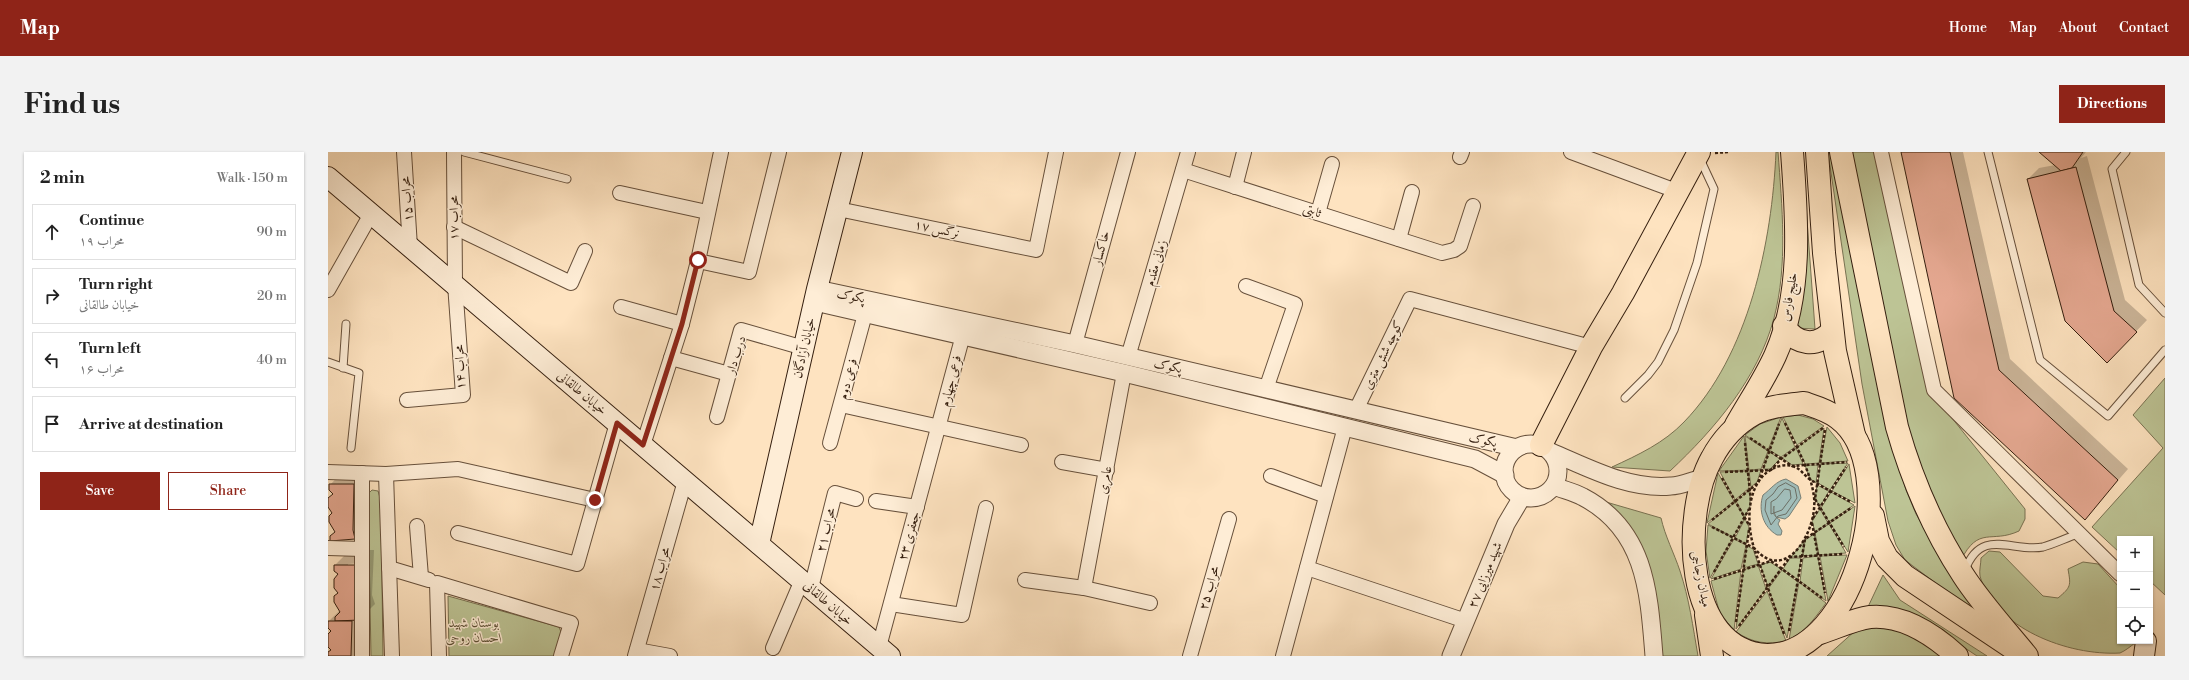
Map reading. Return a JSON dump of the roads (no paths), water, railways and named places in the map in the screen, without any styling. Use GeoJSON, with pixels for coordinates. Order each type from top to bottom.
{"type":"FeatureCollection","features":[{"type":"Feature","properties":{"kind":"highway","name":"خلیج فارس"},"geometry":{"type":"LineString","coordinates":[[1741,435],[1775,355],[1789,311],[1796,258],[1795,188],[1792,152]]}},
{"type":"Feature","properties":{"kind":"highway"},"geometry":{"type":"LineString","coordinates":[[1817,152],[1832,331],[1854,436]]}},
{"type":"Feature","properties":{"kind":"highway"},"geometry":{"type":"LineString","coordinates":[[1841,152],[1897,427],[1909,470],[1933,522],[1963,575],[2026,656]]}},
{"type":"Feature","properties":{"kind":"highway"},"geometry":{"type":"LineString","coordinates":[[1546,449],[1591,347],[1679,192],[1699,153]]}},
{"type":"Feature","properties":{"kind":"highway"},"geometry":{"type":"LineString","coordinates":[[1784,326],[1793,337],[1807,343],[1821,340],[1832,331]]}},
{"type":"Feature","properties":{"kind":"highway","name":"میدان زجاجی"},"geometry":{"type":"LineString","coordinates":[[1804,403],[1822,408],[1839,418],[1854,436],[1862,457],[1869,499],[1866,536],[1858,568],[1838,610],[1812,643],[1789,652],[1769,656],[1734,645],[1719,632],[1704,606],[1693,550],[1694,524],[1703,478],[1711,459],[1722,441],[1741,435],[1754,414],[1774,407],[1804,403]]}},
{"type":"Feature","properties":{"kind":"highway"},"geometry":{"type":"LineString","coordinates":[[1869,499],[1878,540],[1887,558],[1904,576],[2026,656]]}},
{"type":"Feature","properties":{"kind":"highway"},"geometry":{"type":"LineString","coordinates":[[1704,606],[1712,656]]}},
{"type":"Feature","properties":{"kind":"highway"},"geometry":{"type":"LineString","coordinates":[[1812,643],[1870,617],[1893,618],[1914,626],[1931,635],[1957,656]]}},
{"type":"Feature","properties":{"kind":"main road","name":"خیابان آزادگان"},"geometry":{"type":"LineString","coordinates":[[759,544],[816,295],[852,152]]}},
{"type":"Feature","properties":{"kind":"main road","name":"خیابان طالقانی"},"geometry":{"type":"LineString","coordinates":[[328,177],[884,651]]}},
{"type":"Feature","properties":{"kind":"main road"},"geometry":{"type":"LineString","coordinates":[[2144,656],[2146,644]]}},
{"type":"Feature","properties":{"kind":"street","name":"محراب ۱۵"},"geometry":{"type":"LineString","coordinates":[[404,152],[410,247]]}},
{"type":"Feature","properties":{"kind":"street","name":"محراب ۱۷"},"geometry":{"type":"LineString","coordinates":[[454,152],[454,284]]}},
{"type":"Feature","properties":{"kind":"street"},"geometry":{"type":"LineString","coordinates":[[643,445],[682,324],[698,260],[721,152]]}},
{"type":"Feature","properties":{"kind":"street"},"geometry":{"type":"LineString","coordinates":[[698,260],[749,272],[779,152]]}},
{"type":"Feature","properties":{"kind":"street","name":"نرگس ۱۷"},"geometry":{"type":"LineString","coordinates":[[838,209],[1036,250],[1056,152]]}},
{"type":"Feature","properties":{"kind":"street","name":"خاکسار"},"geometry":{"type":"LineString","coordinates":[[1075,344],[1128,152]]}},
{"type":"Feature","properties":{"kind":"street","name":"زمانی مقدم"},"geometry":{"type":"LineString","coordinates":[[1126,365],[1188,152]]}},
{"type":"Feature","properties":{"kind":"street"},"geometry":{"type":"LineString","coordinates":[[1235,187],[1244,152]]}},
{"type":"Feature","properties":{"kind":"street"},"geometry":{"type":"LineString","coordinates":[[1571,152],[1679,192]]}},
{"type":"Feature","properties":{"kind":"street"},"geometry":{"type":"LineString","coordinates":[[1881,152],[1934,390],[2118,572]]}},
{"type":"Feature","properties":{"kind":"street"},"geometry":{"type":"LineString","coordinates":[[1318,213],[1332,164]]}},
{"type":"Feature","properties":{"kind":"street","name":"ثابتی"},"geometry":{"type":"LineString","coordinates":[[1183,170],[1442,252],[1454,250],[1460,246],[1473,206]]}},
{"type":"Feature","properties":{"kind":"street"},"geometry":{"type":"LineString","coordinates":[[620,192],[708,212]]}},
{"type":"Feature","properties":{"kind":"street"},"geometry":{"type":"LineString","coordinates":[[1398,239],[1412,192]]}},
{"type":"Feature","properties":{"kind":"street"},"geometry":{"type":"LineString","coordinates":[[328,290],[371,214]]}},
{"type":"Feature","properties":{"kind":"street"},"geometry":{"type":"LineString","coordinates":[[454,227],[572,283],[586,251]]}},
{"type":"Feature","properties":{"kind":"street","name":"محراب ۱۴"},"geometry":{"type":"LineString","coordinates":[[406,400],[463,395],[454,284]]}},
{"type":"Feature","properties":{"kind":"street"},"geometry":{"type":"LineString","coordinates":[[1246,286],[1295,304],[1266,389]]}},
{"type":"Feature","properties":{"kind":"street","name":"پکوک"},"geometry":{"type":"LineString","coordinates":[[816,295],[1075,344],[1177,386],[1475,459],[1505,475]]}},
{"type":"Feature","properties":{"kind":"street","name":"پکوک"},"geometry":{"type":"LineString","coordinates":[[816,295],[865,314],[963,336],[1126,365],[1180,369],[1517,448]]}},
{"type":"Feature","properties":{"kind":"street","name":"کوچه شش متری"},"geometry":{"type":"LineString","coordinates":[[1356,410],[1410,299],[1591,347]]}},
{"type":"Feature","properties":{"kind":"street"},"geometry":{"type":"LineString","coordinates":[[621,307],[682,324]]}},
{"type":"Feature","properties":{"kind":"street","name":"فرعی دوم"},"geometry":{"type":"LineString","coordinates":[[830,443],[865,314]]}},
{"type":"Feature","properties":{"kind":"street","name":"درب دار"},"geometry":{"type":"LineString","coordinates":[[717,416],[741,330],[804,348]]}},
{"type":"Feature","properties":{"kind":"street","name":"فرعی چهارم"},"geometry":{"type":"LineString","coordinates":[[940,426],[963,336]]}},
{"type":"Feature","properties":{"kind":"street"},"geometry":{"type":"LineString","coordinates":[[670,358],[729,374]]}},
{"type":"Feature","properties":{"kind":"street","name":"عامری"},"geometry":{"type":"LineString","coordinates":[[1084,588],[1126,365]]}},
{"type":"Feature","properties":{"kind":"street"},"geometry":{"type":"LineString","coordinates":[[1177,386],[1180,369]]}},
{"type":"Feature","properties":{"kind":"street"},"geometry":{"type":"LineString","coordinates":[[841,405],[1021,445]]}},
{"type":"Feature","properties":{"kind":"street"},"geometry":{"type":"LineString","coordinates":[[458,533],[577,564],[617,423]]}},
{"type":"Feature","properties":{"kind":"street","name":"جعفری ۲۳"},"geometry":{"type":"LineString","coordinates":[[884,651],[891,604],[940,426]]}},
{"type":"Feature","properties":{"kind":"street"},"geometry":{"type":"LineString","coordinates":[[1283,656],[1345,427]]}},
{"type":"Feature","properties":{"kind":"street"},"geometry":{"type":"LineString","coordinates":[[1546,449],[1557,462],[1558,474],[1554,486],[1546,494],[1534,498],[1522,497],[1512,490],[1506,480],[1504,468],[1509,456],[1517,448],[1529,444],[1546,449],[1607,476],[1636,485],[1671,486],[1703,478]]}},
{"type":"Feature","properties":{"kind":"street"},"geometry":{"type":"LineString","coordinates":[[1062,462],[1107,470]]}},
{"type":"Feature","properties":{"kind":"street"},"geometry":{"type":"LineString","coordinates":[[328,472],[386,474],[458,469],[595,500]]}},
{"type":"Feature","properties":{"kind":"street"},"geometry":{"type":"LineString","coordinates":[[362,473],[362,656]]}},
{"type":"Feature","properties":{"kind":"street"},"geometry":{"type":"LineString","coordinates":[[386,474],[392,656]]}},
{"type":"Feature","properties":{"kind":"street"},"geometry":{"type":"LineString","coordinates":[[1270,476],[1326,496]]}},
{"type":"Feature","properties":{"kind":"street","name":"محراب ۱۸"},"geometry":{"type":"LineString","coordinates":[[636,653],[685,481]]}},
{"type":"Feature","properties":{"kind":"street"},"geometry":{"type":"LineString","coordinates":[[1554,486],[1583,497],[1611,518],[1626,536],[1642,565],[1650,599],[1654,656]]}},
{"type":"Feature","properties":{"kind":"street","name":"محراب ۲۱"},"geometry":{"type":"LineString","coordinates":[[807,584],[835,493],[856,499]]}},
{"type":"Feature","properties":{"kind":"street","name":"شهید میرزایی ۲۷"},"geometry":{"type":"LineString","coordinates":[[1451,656],[1506,524],[1522,497]]}},
{"type":"Feature","properties":{"kind":"street"},"geometry":{"type":"LineString","coordinates":[[876,501],[918,507]]}},
{"type":"Feature","properties":{"kind":"street"},"geometry":{"type":"LineString","coordinates":[[891,604],[962,615],[986,508]]}},
{"type":"Feature","properties":{"kind":"street","name":"محراب ۲۵"},"geometry":{"type":"LineString","coordinates":[[1190,656],[1228,520]]}},
{"type":"Feature","properties":{"kind":"street"},"geometry":{"type":"LineString","coordinates":[[417,526],[421,577]]}},
{"type":"Feature","properties":{"kind":"street"},"geometry":{"type":"LineString","coordinates":[[328,548],[362,549]]}},
{"type":"Feature","properties":{"kind":"street"},"geometry":{"type":"LineString","coordinates":[[389,568],[571,623],[561,656]]}},
{"type":"Feature","properties":{"kind":"street"},"geometry":{"type":"LineString","coordinates":[[1307,568],[1466,621]]}},
{"type":"Feature","properties":{"kind":"street"},"geometry":{"type":"LineString","coordinates":[[1025,580],[1084,588],[1150,603]]}},
{"type":"Feature","properties":{"kind":"street"},"geometry":{"type":"LineString","coordinates":[[437,583],[440,656]]}},
{"type":"Feature","properties":{"kind":"street"},"geometry":{"type":"LineString","coordinates":[[773,648],[807,584]]}},
{"type":"Feature","properties":{"kind":"street"},"geometry":{"type":"LineString","coordinates":[[636,653],[670,656]]}},
{"type":"Feature","properties":{"kind":"lane"},"geometry":{"type":"LineString","coordinates":[[464,152],[567,179]]}},
{"type":"Feature","properties":{"kind":"lane"},"geometry":{"type":"LineString","coordinates":[[1988,152],[2040,360],[2108,416],[2165,350]]}},
{"type":"Feature","properties":{"kind":"lane"},"geometry":{"type":"LineString","coordinates":[[2126,152],[2112,169],[2139,285],[2165,313]]}},
{"type":"Feature","properties":{"kind":"lane"},"geometry":{"type":"LineString","coordinates":[[1625,398],[1648,376],[1658,362],[1674,330],[1697,263],[1714,189],[1699,153]]}},
{"type":"Feature","properties":{"kind":"lane"},"geometry":{"type":"LineString","coordinates":[[343,368],[346,324]]}},
{"type":"Feature","properties":{"kind":"lane"},"geometry":{"type":"LineString","coordinates":[[328,362],[359,373],[351,448]]}},
{"type":"Feature","properties":{"kind":"lane"},"geometry":{"type":"LineString","coordinates":[[1963,575],[1970,558],[1980,549],[1990,545],[2002,543],[2042,547],[2078,534]]}},
{"type":"Feature","properties":{"kind":"water"},"geometry":{"type":"Polygon","coordinates":[[[1786,479],[1798,486],[1801,498],[1789,516],[1785,519],[1776,517],[1780,520],[1778,524],[1782,531],[1781,535],[1777,535],[1772,532],[1765,523],[1761,506],[1763,495],[1776,483],[1786,479]]]}},
{"type":"Feature","properties":{"kind":"park label","name":"بوستان شهید احسان روحی"},"geometry":{"type":"Point","coordinates":[474,630]}}]}
